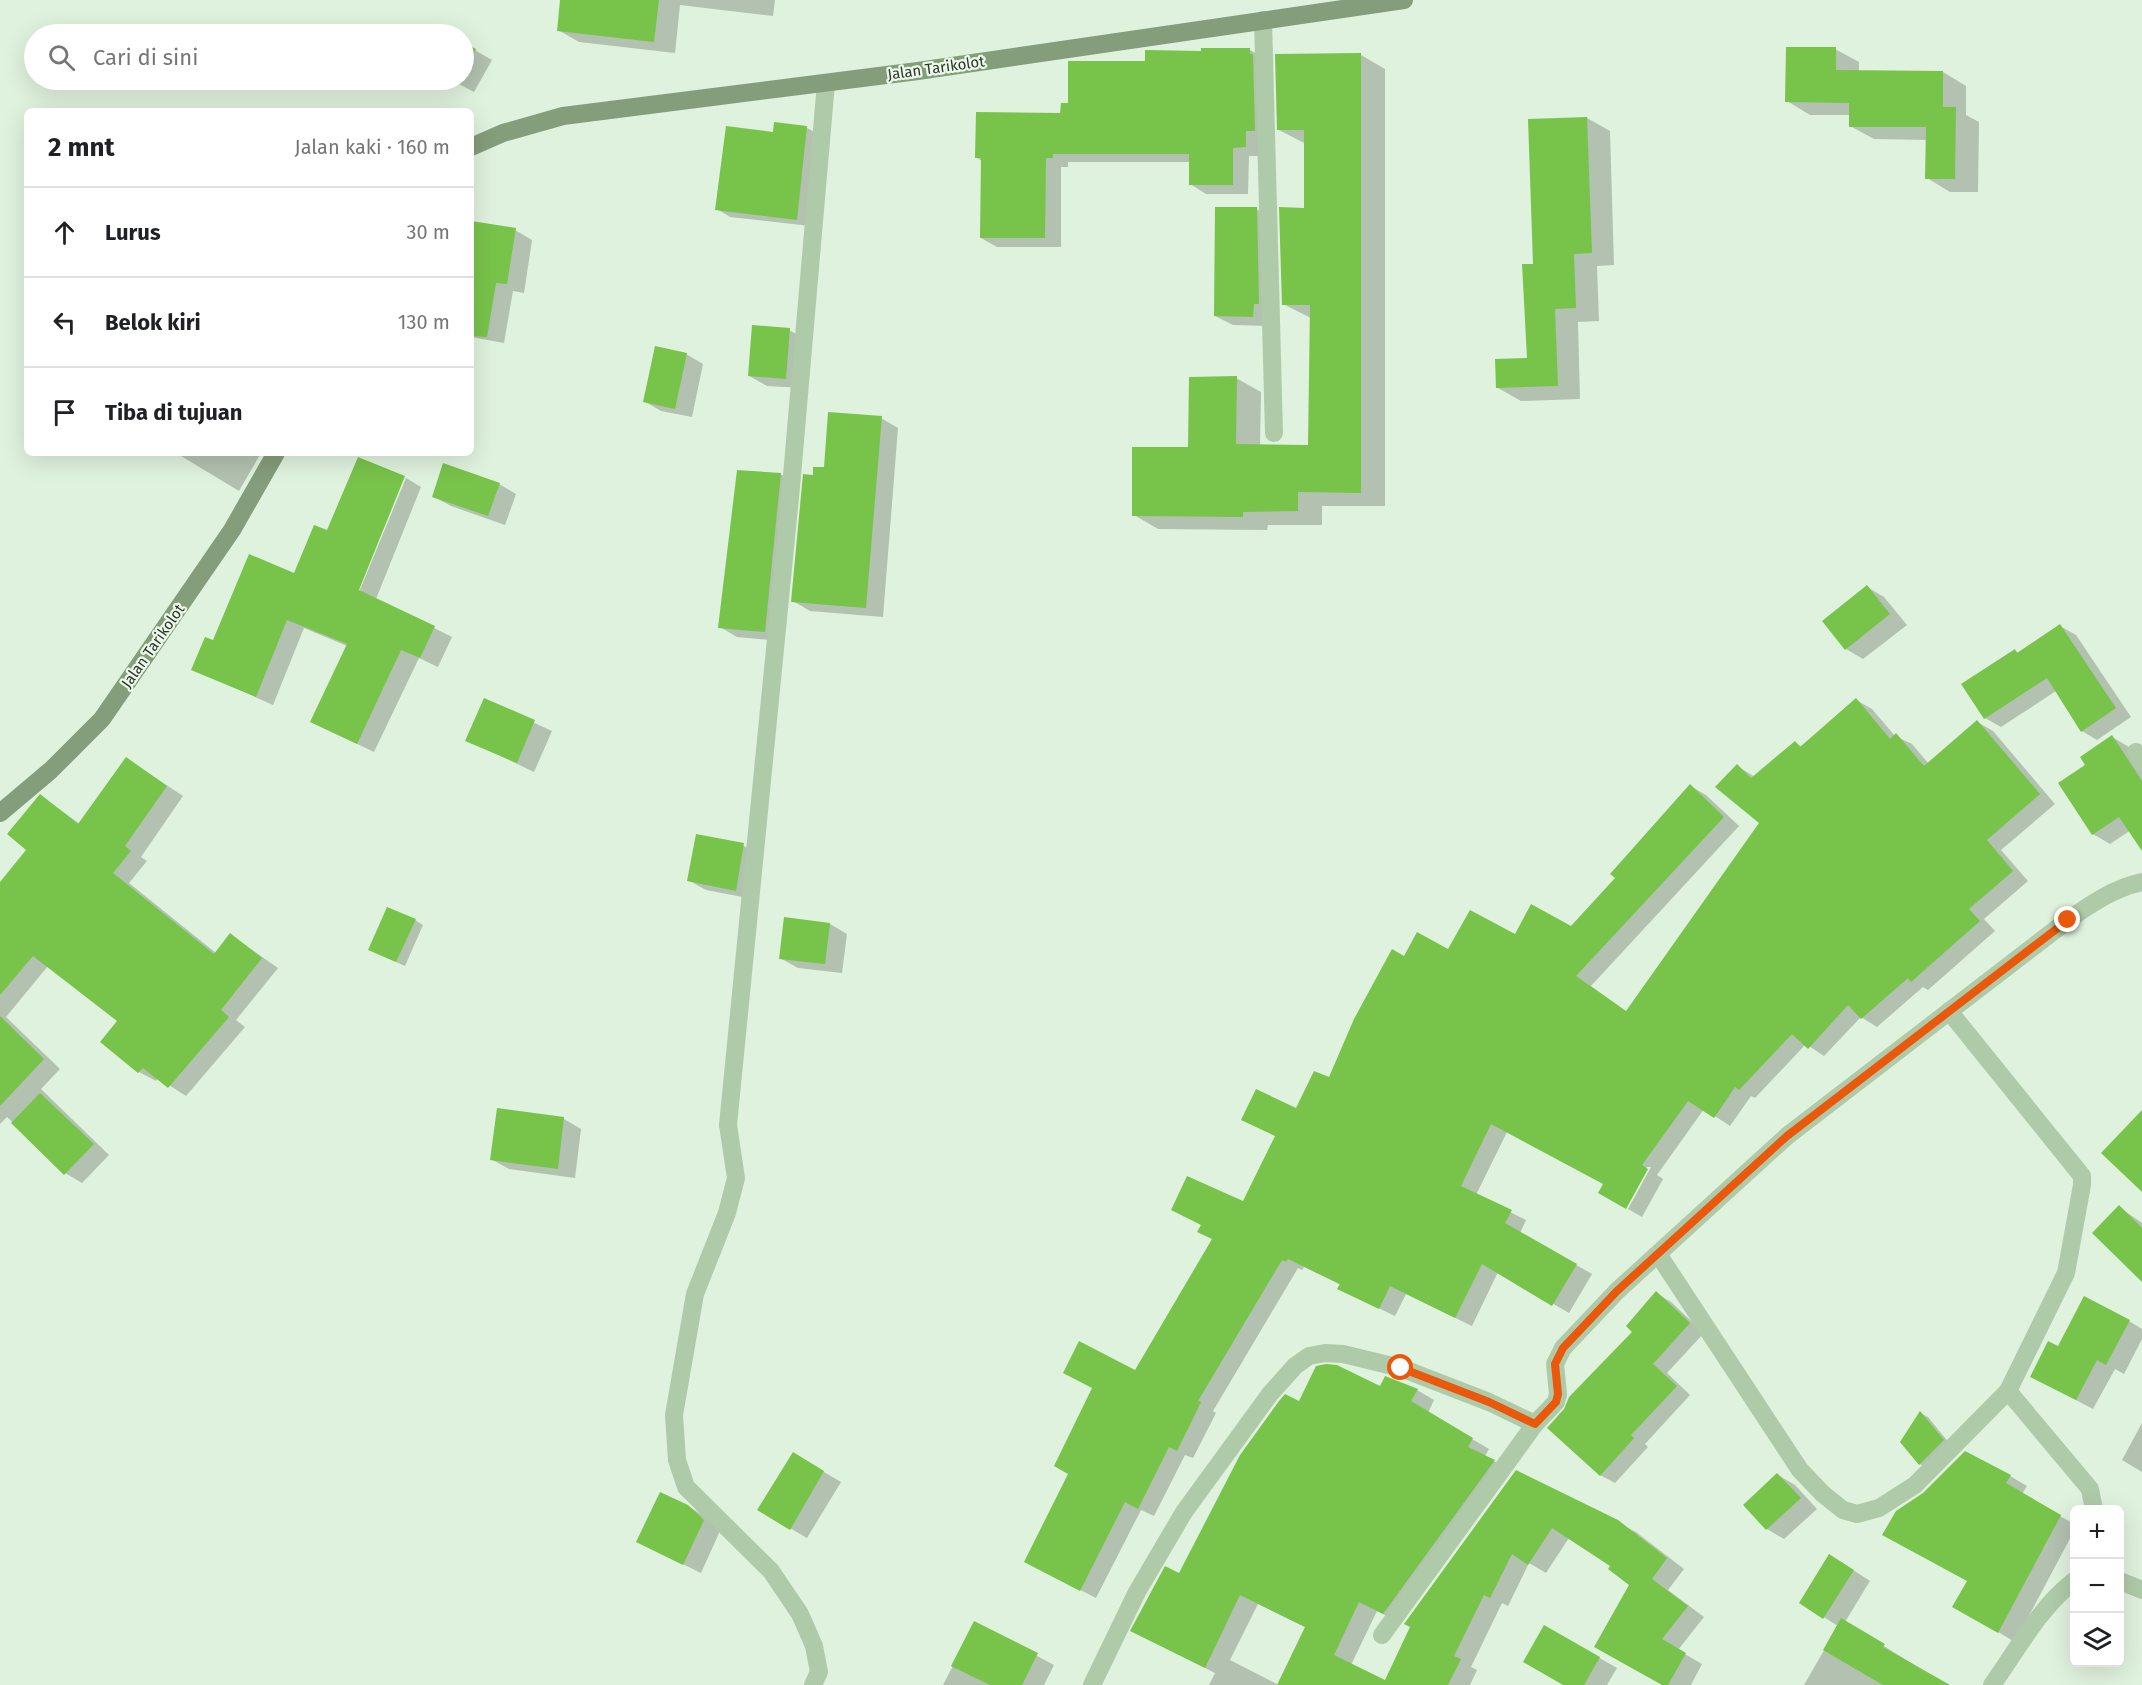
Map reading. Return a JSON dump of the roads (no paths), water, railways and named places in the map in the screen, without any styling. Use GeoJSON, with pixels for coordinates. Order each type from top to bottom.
{"type":"FeatureCollection","features":[{"type":"Feature","properties":{"kind":"street","name":"Jalan Tarikolot"},"geometry":{"type":"LineString","coordinates":[[474,146],[503,133],[563,116],[826,83],[1404,0]]}},
{"type":"Feature","properties":{"kind":"street"},"geometry":{"type":"LineString","coordinates":[[1263,20],[1274,433]]}},
{"type":"Feature","properties":{"kind":"street"},"geometry":{"type":"LineString","coordinates":[[813,1685],[819,1672],[814,1646],[800,1614],[771,1571],[686,1487],[677,1460],[674,1415],[695,1294],[727,1213],[736,1178],[728,1125],[791,487],[826,83]]}},
{"type":"Feature","properties":{"kind":"street","name":"Jalan Tarikolot"},"geometry":{"type":"LineString","coordinates":[[0,813],[51,770],[102,719],[232,530],[274,456]]}},
{"type":"Feature","properties":{"kind":"street"},"geometry":{"type":"LineString","coordinates":[[1382,1635],[1535,1424],[1556,1402],[1558,1394],[1555,1364],[1563,1348],[1617,1291],[1708,1205],[1787,1136],[2068,920],[2099,899],[2128,885],[2142,882]]}},
{"type":"Feature","properties":{"kind":"street"},"geometry":{"type":"LineString","coordinates":[[1658,1254],[1800,1470],[1822,1494],[1843,1510],[1857,1514],[1879,1508],[1915,1485],[2008,1390],[2066,1273],[2082,1176],[1949,1011]]}},
{"type":"Feature","properties":{"kind":"street"},"geometry":{"type":"LineString","coordinates":[[1092,1685],[1160,1549],[1184,1512],[1270,1394],[1295,1366],[1309,1356],[1325,1353],[1343,1354],[1401,1368],[1489,1402],[1535,1424]]}},
{"type":"Feature","properties":{"kind":"street"},"geometry":{"type":"LineString","coordinates":[[2008,1390],[2090,1489],[2093,1505]]}},
{"type":"Feature","properties":{"kind":"street"},"geometry":{"type":"LineString","coordinates":[[2124,1583],[2142,1590]]}},
{"type":"Feature","properties":{"kind":"street"},"geometry":{"type":"LineString","coordinates":[[1992,1685],[2037,1620],[2070,1585]]}}]}
